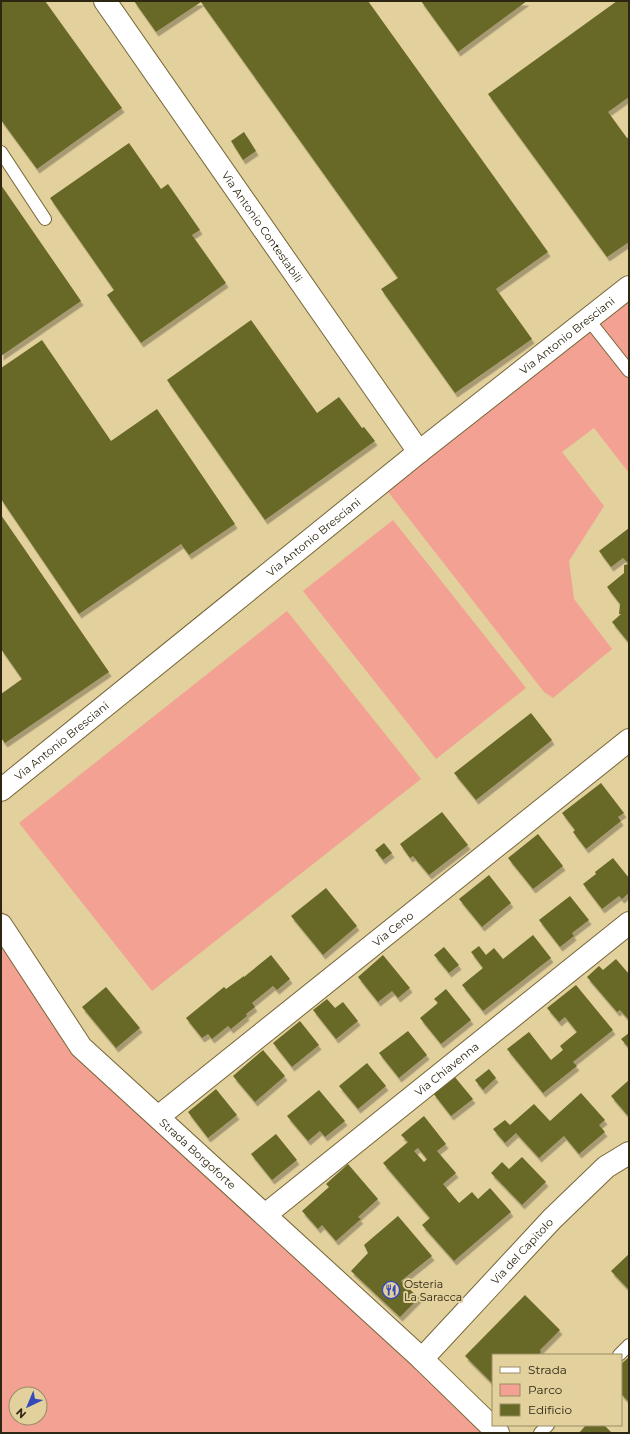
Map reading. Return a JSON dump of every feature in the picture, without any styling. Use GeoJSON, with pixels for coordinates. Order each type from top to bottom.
{"type":"FeatureCollection","features":[{"type":"Feature","properties":{"kind":"street","name":"Via Antonio Contestabili"},"geometry":{"type":"LineString","coordinates":[[105,1],[419,452]]}},
{"type":"Feature","properties":{"kind":"street","name":"Via Antonio Bresciani"},"geometry":{"type":"LineString","coordinates":[[1,790],[419,452],[629,287]]}},
{"type":"Feature","properties":{"kind":"street","name":"Via Ceno"},"geometry":{"type":"LineString","coordinates":[[158,1117],[629,740]]}},
{"type":"Feature","properties":{"kind":"street","name":"Via Chiavenna"},"geometry":{"type":"LineString","coordinates":[[265,1215],[629,923]]}},
{"type":"Feature","properties":{"kind":"street","name":"Strada Borgoforte"},"geometry":{"type":"LineString","coordinates":[[1,925],[81,1046],[422,1359],[498,1433]]}},
{"type":"Feature","properties":{"kind":"street","name":"Via del Capitolo"},"geometry":{"type":"LineString","coordinates":[[422,1359],[552,1218],[606,1167],[629,1153]]}},
{"type":"Feature","properties":{"kind":"lane"},"geometry":{"type":"LineString","coordinates":[[1,152],[46,219]]}},
{"type":"Feature","properties":{"kind":"lane"},"geometry":{"type":"LineString","coordinates":[[588,319],[629,371]]}},
{"type":"Feature","properties":{"kind":"lane"},"geometry":{"type":"LineString","coordinates":[[620,1354],[629,1345]]}},
{"type":"Feature","properties":{"kind":"green space"},"geometry":{"type":"Polygon","coordinates":[[[629,290],[629,473],[594,428],[562,452],[604,506],[569,561],[574,599],[612,649],[553,698],[544,692],[382,484],[629,290]]]}},
{"type":"Feature","properties":{"kind":"green space"},"geometry":{"type":"Polygon","coordinates":[[[393,520],[526,688],[436,759],[303,591],[393,520]]]}},
{"type":"Feature","properties":{"kind":"green space"},"geometry":{"type":"Polygon","coordinates":[[[287,611],[421,779],[152,991],[19,823],[287,611]]]}},
{"type":"Feature","properties":{"kind":"green space"},"geometry":{"type":"Polygon","coordinates":[[[1,909],[82,1048],[494,1433],[1,1433],[1,909]]]}},
{"type":"Feature","properties":{"kind":"building"},"geometry":{"type":"Polygon","coordinates":[[[1,1],[45,1],[122,108],[37,169],[1,120],[1,1]]]}},
{"type":"Feature","properties":{"kind":"building"},"geometry":{"type":"Polygon","coordinates":[[[134,1],[368,1],[548,252],[496,289],[532,339],[455,393],[381,289],[398,278],[201,2],[156,32],[134,1]]]}},
{"type":"Feature","properties":{"kind":"building"},"geometry":{"type":"Polygon","coordinates":[[[421,1],[527,1],[458,52],[421,1]]]}},
{"type":"Feature","properties":{"kind":"building"},"geometry":{"type":"Polygon","coordinates":[[[617,1],[629,1],[629,97],[608,112],[627,138],[629,137],[629,242],[607,257],[488,94],[617,1]]]}},
{"type":"Feature","properties":{"kind":"building"},"geometry":{"type":"Polygon","coordinates":[[[244,132],[256,151],[243,160],[231,141],[244,132]]]}},
{"type":"Feature","properties":{"kind":"building"},"geometry":{"type":"Polygon","coordinates":[[[129,143],[161,189],[168,184],[200,230],[192,235],[226,283],[141,343],[107,295],[114,290],[50,198],[129,143]]]}},
{"type":"Feature","properties":{"kind":"building"},"geometry":{"type":"Polygon","coordinates":[[[1,185],[81,301],[1,356],[1,185]]]}},
{"type":"Feature","properties":{"kind":"building"},"geometry":{"type":"Polygon","coordinates":[[[251,320],[317,413],[339,397],[362,428],[364,427],[375,441],[265,520],[167,380],[251,320]]]}},
{"type":"Feature","properties":{"kind":"building"},"geometry":{"type":"Polygon","coordinates":[[[42,340],[111,441],[157,409],[235,524],[189,555],[181,544],[79,614],[1,499],[1,368],[42,340]]]}},
{"type":"Feature","properties":{"kind":"building"},"geometry":{"type":"Polygon","coordinates":[[[1,515],[109,672],[5,743],[1,738],[1,694],[22,679],[1,649],[1,515]]]}},
{"type":"Feature","properties":{"kind":"building"},"geometry":{"type":"Polygon","coordinates":[[[629,528],[629,564],[623,558],[611,567],[599,551],[629,528]]]}},
{"type":"Feature","properties":{"kind":"building"},"geometry":{"type":"Polygon","coordinates":[[[629,564],[629,643],[612,622],[621,614],[619,614],[620,604],[607,587],[624,573],[624,565],[629,564]]]}},
{"type":"Feature","properties":{"kind":"building"},"geometry":{"type":"Polygon","coordinates":[[[531,713],[552,740],[476,800],[454,773],[531,713]]]}},
{"type":"Feature","properties":{"kind":"building"},"geometry":{"type":"Polygon","coordinates":[[[601,783],[624,813],[618,817],[621,821],[586,849],[573,832],[575,830],[562,813],[601,783]]]}},
{"type":"Feature","properties":{"kind":"building"},"geometry":{"type":"Polygon","coordinates":[[[442,812],[468,845],[429,875],[413,856],[410,858],[400,844],[442,812]]]}},
{"type":"Feature","properties":{"kind":"building"},"geometry":{"type":"Polygon","coordinates":[[[538,834],[563,866],[533,889],[508,858],[538,834]]]}},
{"type":"Feature","properties":{"kind":"building"},"geometry":{"type":"Polygon","coordinates":[[[384,843],[392,853],[383,860],[375,850],[384,843]]]}},
{"type":"Feature","properties":{"kind":"building"},"geometry":{"type":"Polygon","coordinates":[[[613,858],[629,878],[629,893],[622,899],[619,896],[602,909],[583,884],[596,874],[595,872],[613,858]]]}},
{"type":"Feature","properties":{"kind":"building"},"geometry":{"type":"Polygon","coordinates":[[[489,875],[511,903],[482,927],[459,899],[489,875]]]}},
{"type":"Feature","properties":{"kind":"building"},"geometry":{"type":"Polygon","coordinates":[[[326,888],[357,926],[323,955],[291,916],[326,888]]]}},
{"type":"Feature","properties":{"kind":"building"},"geometry":{"type":"Polygon","coordinates":[[[570,896],[589,920],[572,933],[574,936],[560,947],[539,920],[570,896]]]}},
{"type":"Feature","properties":{"kind":"building"},"geometry":{"type":"Polygon","coordinates":[[[533,935],[551,958],[483,1011],[462,985],[483,968],[471,952],[479,946],[486,955],[494,948],[503,959],[533,935]]]}},
{"type":"Feature","properties":{"kind":"building"},"geometry":{"type":"Polygon","coordinates":[[[444,947],[459,965],[449,973],[434,955],[444,947]]]}},
{"type":"Feature","properties":{"kind":"building"},"geometry":{"type":"Polygon","coordinates":[[[271,955],[290,979],[277,990],[273,986],[252,1003],[255,1007],[246,1014],[247,1016],[231,1029],[228,1026],[212,1039],[208,1034],[202,1038],[186,1018],[224,987],[226,989],[244,977],[271,955]]]}},
{"type":"Feature","properties":{"kind":"building"},"geometry":{"type":"Polygon","coordinates":[[[383,955],[410,988],[398,998],[392,991],[378,1002],[358,977],[383,955]]]}},
{"type":"Feature","properties":{"kind":"building"},"geometry":{"type":"Polygon","coordinates":[[[616,959],[629,974],[629,1020],[620,1010],[617,1012],[587,977],[599,966],[603,970],[616,959]]]}},
{"type":"Feature","properties":{"kind":"building"},"geometry":{"type":"Polygon","coordinates":[[[576,985],[613,1030],[573,1062],[577,1066],[543,1093],[507,1049],[529,1032],[551,1060],[563,1050],[560,1046],[577,1032],[565,1017],[559,1022],[547,1008],[576,985]]]}},
{"type":"Feature","properties":{"kind":"building"},"geometry":{"type":"Polygon","coordinates":[[[106,987],[140,1028],[116,1048],[82,1007],[106,987]]]}},
{"type":"Feature","properties":{"kind":"building"},"geometry":{"type":"Polygon","coordinates":[[[446,989],[471,1020],[441,1044],[420,1018],[438,1003],[434,999],[446,989]]]}},
{"type":"Feature","properties":{"kind":"building"},"geometry":{"type":"Polygon","coordinates":[[[327,999],[335,1008],[343,1002],[358,1021],[336,1039],[313,1010],[327,999]]]}},
{"type":"Feature","properties":{"kind":"building"},"geometry":{"type":"Polygon","coordinates":[[[300,1021],[319,1045],[292,1067],[273,1043],[300,1021]]]}},
{"type":"Feature","properties":{"kind":"building"},"geometry":{"type":"Polygon","coordinates":[[[408,1031],[427,1055],[399,1078],[379,1053],[408,1031]]]}},
{"type":"Feature","properties":{"kind":"building"},"geometry":{"type":"Polygon","coordinates":[[[629,1033],[629,1048],[621,1039],[629,1033]]]}},
{"type":"Feature","properties":{"kind":"building"},"geometry":{"type":"Polygon","coordinates":[[[263,1050],[285,1076],[255,1102],[233,1076],[263,1050]]]}},
{"type":"Feature","properties":{"kind":"building"},"geometry":{"type":"Polygon","coordinates":[[[367,1063],[386,1086],[358,1109],[339,1086],[367,1063]]]}},
{"type":"Feature","properties":{"kind":"building"},"geometry":{"type":"Polygon","coordinates":[[[489,1069],[496,1078],[483,1090],[475,1080],[489,1069]]]}},
{"type":"Feature","properties":{"kind":"building"},"geometry":{"type":"Polygon","coordinates":[[[454,1076],[473,1099],[451,1116],[433,1093],[454,1076]]]}},
{"type":"Feature","properties":{"kind":"building"},"geometry":{"type":"Polygon","coordinates":[[[629,1080],[629,1117],[611,1096],[629,1080]]]}},
{"type":"Feature","properties":{"kind":"building"},"geometry":{"type":"Polygon","coordinates":[[[216,1089],[237,1115],[208,1138],[188,1112],[216,1089]]]}},
{"type":"Feature","properties":{"kind":"building"},"geometry":{"type":"Polygon","coordinates":[[[319,1090],[345,1121],[325,1137],[320,1131],[308,1141],[287,1116],[319,1090]]]}},
{"type":"Feature","properties":{"kind":"building"},"geometry":{"type":"Polygon","coordinates":[[[581,1093],[605,1120],[599,1125],[605,1132],[579,1154],[564,1136],[539,1158],[516,1133],[505,1143],[493,1129],[505,1120],[510,1125],[534,1104],[550,1121],[581,1093]]]}},
{"type":"Feature","properties":{"kind":"building"},"geometry":{"type":"Polygon","coordinates":[[[424,1116],[446,1144],[437,1151],[456,1173],[443,1184],[459,1203],[472,1192],[478,1199],[490,1188],[511,1212],[454,1261],[422,1225],[430,1218],[383,1163],[408,1142],[401,1135],[424,1116]],[[418,1148],[414,1151],[424,1162],[427,1159],[418,1148]]]}},
{"type":"Feature","properties":{"kind":"building"},"geometry":{"type":"Polygon","coordinates":[[[276,1134],[297,1160],[272,1180],[251,1154],[276,1134]]]}},
{"type":"Feature","properties":{"kind":"building"},"geometry":{"type":"Polygon","coordinates":[[[522,1157],[546,1182],[522,1205],[491,1173],[502,1162],[509,1169],[522,1157]]]}},
{"type":"Feature","properties":{"kind":"building"},"geometry":{"type":"Polygon","coordinates":[[[348,1164],[378,1199],[358,1217],[361,1219],[336,1241],[322,1225],[318,1229],[302,1211],[329,1187],[326,1184],[348,1164]]]}},
{"type":"Feature","properties":{"kind":"building"},"geometry":{"type":"Polygon","coordinates":[[[398,1216],[432,1256],[401,1281],[419,1298],[400,1317],[351,1271],[368,1253],[364,1245],[398,1216]]]}},
{"type":"Feature","properties":{"kind":"building"},"geometry":{"type":"Polygon","coordinates":[[[629,1254],[629,1290],[611,1271],[629,1254]]]}},
{"type":"Feature","properties":{"kind":"building"},"geometry":{"type":"Polygon","coordinates":[[[525,1295],[560,1330],[540,1350],[541,1352],[539,1354],[492,1354],[492,1383],[465,1356],[525,1295]]]}},
{"type":"Feature","properties":{"kind":"building"},"geometry":{"type":"Polygon","coordinates":[[[629,1357],[629,1402],[622,1395],[622,1363],[629,1357]]]}},
{"type":"Feature","properties":{"kind":"building"},"geometry":{"type":"Polygon","coordinates":[[[585,1426],[605,1426],[612,1433],[579,1433],[585,1426]]]}},
{"type":"Feature","properties":{"kind":"place","name":"Osteria La Saracca"},"geometry":{"type":"Point","coordinates":[391,1290]}}]}
